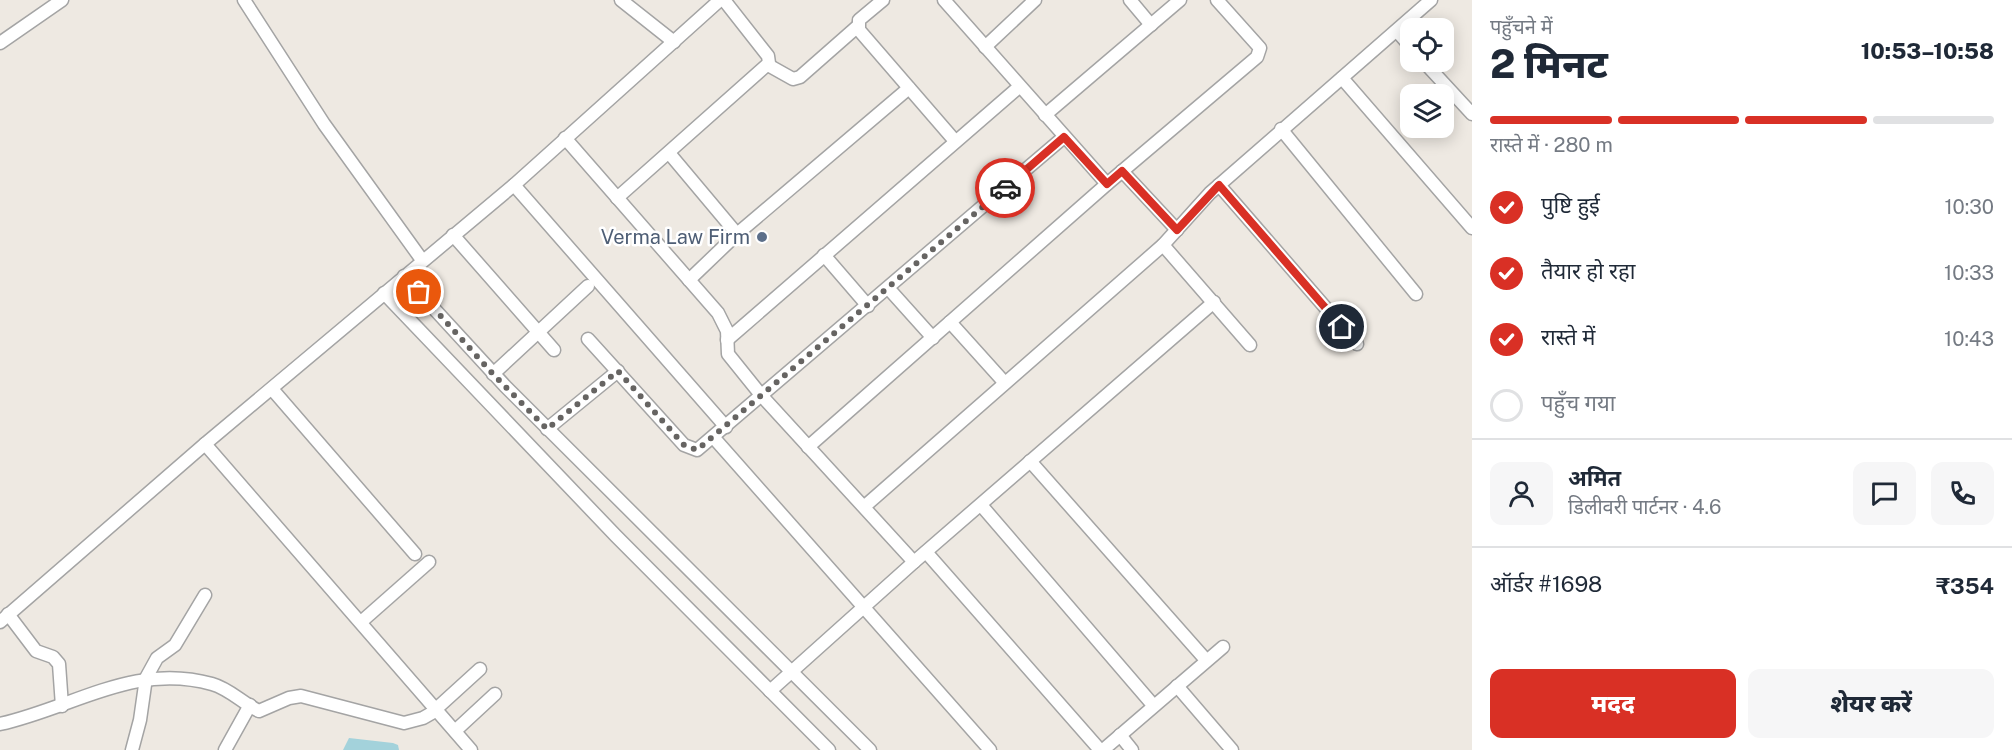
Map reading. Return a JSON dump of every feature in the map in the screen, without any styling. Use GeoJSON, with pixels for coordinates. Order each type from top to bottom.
{"type":"FeatureCollection","features":[{"type":"Feature","properties":{"kind":"street"},"geometry":{"type":"LineString","coordinates":[[0,43],[62,0]]}},
{"type":"Feature","properties":{"kind":"street"},"geometry":{"type":"LineString","coordinates":[[244,0],[324,124],[422,260]]}},
{"type":"Feature","properties":{"kind":"street"},"geometry":{"type":"LineString","coordinates":[[621,0],[674,42]]}},
{"type":"Feature","properties":{"kind":"street"},"geometry":{"type":"LineString","coordinates":[[768,65],[793,79],[800,77],[858,26],[859,20],[883,0]]}},
{"type":"Feature","properties":{"kind":"street"},"geometry":{"type":"LineString","coordinates":[[944,0],[1107,184]]}},
{"type":"Feature","properties":{"kind":"street"},"geometry":{"type":"LineString","coordinates":[[985,47],[1035,0]]}},
{"type":"Feature","properties":{"kind":"street"},"geometry":{"type":"LineString","coordinates":[[1130,0],[1151,25]]}},
{"type":"Feature","properties":{"kind":"street"},"geometry":{"type":"LineString","coordinates":[[1045,115],[1180,0]]}},
{"type":"Feature","properties":{"kind":"street"},"geometry":{"type":"LineString","coordinates":[[808,447],[1260,53],[1260,48],[1217,0]]}},
{"type":"Feature","properties":{"kind":"street"},"geometry":{"type":"LineString","coordinates":[[865,506],[1163,245],[1219,185],[1431,0]]}},
{"type":"Feature","properties":{"kind":"street"},"geometry":{"type":"LineString","coordinates":[[62,706],[59,664],[53,657],[36,651],[4,618],[422,260],[514,186],[716,2],[768,56],[768,65],[617,198]]}},
{"type":"Feature","properties":{"kind":"street"},"geometry":{"type":"LineString","coordinates":[[858,26],[956,141]]}},
{"type":"Feature","properties":{"kind":"street"},"geometry":{"type":"LineString","coordinates":[[1397,31],[1400,34]]}},
{"type":"Feature","properties":{"kind":"street"},"geometry":{"type":"LineString","coordinates":[[1433,72],[1472,114]]}},
{"type":"Feature","properties":{"kind":"street"},"geometry":{"type":"LineString","coordinates":[[1342,78],[1472,228]]}},
{"type":"Feature","properties":{"kind":"street"},"geometry":{"type":"LineString","coordinates":[[727,340],[1019,87]]}},
{"type":"Feature","properties":{"kind":"street"},"geometry":{"type":"LineString","coordinates":[[689,279],[737,234],[909,88]]}},
{"type":"Feature","properties":{"kind":"street"},"geometry":{"type":"LineString","coordinates":[[1281,129],[1416,294]]}},
{"type":"Feature","properties":{"kind":"street"},"geometry":{"type":"LineString","coordinates":[[588,339],[684,445],[697,450],[889,289],[1064,137]]}},
{"type":"Feature","properties":{"kind":"street"},"geometry":{"type":"LineString","coordinates":[[565,138],[723,320],[728,354],[761,395],[914,562]]}},
{"type":"Feature","properties":{"kind":"street"},"geometry":{"type":"LineString","coordinates":[[669,153],[737,234]]}},
{"type":"Feature","properties":{"kind":"street"},"geometry":{"type":"LineString","coordinates":[[1122,171],[1177,230]]}},
{"type":"Feature","properties":{"kind":"street"},"geometry":{"type":"LineString","coordinates":[[1219,185],[1357,344]]}},
{"type":"Feature","properties":{"kind":"street"},"geometry":{"type":"LineString","coordinates":[[514,186],[726,427]]}},
{"type":"Feature","properties":{"kind":"street"},"geometry":{"type":"LineString","coordinates":[[453,235],[554,350]]}},
{"type":"Feature","properties":{"kind":"street"},"geometry":{"type":"LineString","coordinates":[[1163,245],[1250,345]]}},
{"type":"Feature","properties":{"kind":"street"},"geometry":{"type":"LineString","coordinates":[[824,255],[868,306]]}},
{"type":"Feature","properties":{"kind":"street"},"geometry":{"type":"LineString","coordinates":[[404,276],[493,374],[547,429],[870,750]]}},
{"type":"Feature","properties":{"kind":"street"},"geometry":{"type":"LineString","coordinates":[[493,374],[588,286]]}},
{"type":"Feature","properties":{"kind":"street"},"geometry":{"type":"LineString","coordinates":[[889,289],[933,338]]}},
{"type":"Feature","properties":{"kind":"street"},"geometry":{"type":"LineString","coordinates":[[384,293],[829,750]]}},
{"type":"Feature","properties":{"kind":"street"},"geometry":{"type":"LineString","coordinates":[[770,691],[914,562],[1214,302]]}},
{"type":"Feature","properties":{"kind":"street"},"geometry":{"type":"LineString","coordinates":[[950,322],[1004,382]]}},
{"type":"Feature","properties":{"kind":"street"},"geometry":{"type":"LineString","coordinates":[[547,429],[618,371]]}},
{"type":"Feature","properties":{"kind":"street"},"geometry":{"type":"LineString","coordinates":[[272,389],[415,554]]}},
{"type":"Feature","properties":{"kind":"street"},"geometry":{"type":"LineString","coordinates":[[714,438],[990,750]]}},
{"type":"Feature","properties":{"kind":"street"},"geometry":{"type":"LineString","coordinates":[[205,444],[471,750]]}},
{"type":"Feature","properties":{"kind":"street"},"geometry":{"type":"LineString","coordinates":[[1030,461],[1206,660]]}},
{"type":"Feature","properties":{"kind":"street"},"geometry":{"type":"LineString","coordinates":[[981,505],[1153,705]]}},
{"type":"Feature","properties":{"kind":"street"},"geometry":{"type":"LineString","coordinates":[[926,552],[1102,750],[1223,647]]}},
{"type":"Feature","properties":{"kind":"street"},"geometry":{"type":"LineString","coordinates":[[361,622],[429,562]]}},
{"type":"Feature","properties":{"kind":"street"},"geometry":{"type":"LineString","coordinates":[[132,750],[140,720],[146,678],[157,658],[175,645],[205,595]]}},
{"type":"Feature","properties":{"kind":"street"},"geometry":{"type":"LineString","coordinates":[[0,724],[62,706],[126,682],[168,676],[213,684],[263,711],[289,698],[301,696],[404,723],[423,718],[437,710],[480,669]]}},
{"type":"Feature","properties":{"kind":"street"},"geometry":{"type":"LineString","coordinates":[[1177,686],[1226,748]]}},
{"type":"Feature","properties":{"kind":"street"},"geometry":{"type":"LineString","coordinates":[[455,731],[495,694]]}},
{"type":"Feature","properties":{"kind":"street"},"geometry":{"type":"LineString","coordinates":[[225,750],[250,705]]}},
{"type":"Feature","properties":{"kind":"street"},"geometry":{"type":"LineString","coordinates":[[1120,735],[1132,750]]}},
{"type":"Feature","properties":{"kind":"water"},"geometry":{"type":"Polygon","coordinates":[[[349,738],[393,743],[398,745],[399,750],[343,750],[349,738]]]}},
{"type":"Feature","properties":{"kind":"way so far"},"geometry":{"type":"LineString","coordinates":[[419,292],[493,374],[547,429],[618,371],[684,445],[697,450],[714,438],[761,395],[909,272],[1005,188]]}},
{"type":"Feature","properties":{"kind":"place","name":"Verma Law Firm"},"geometry":{"type":"Point","coordinates":[762,237]}},
{"type":"Feature","properties":{"kind":"route"},"geometry":{"type":"LineString","coordinates":[[1005,188],[1064,137],[1107,184],[1122,171],[1177,230],[1219,185],[1342,327]]}}]}
